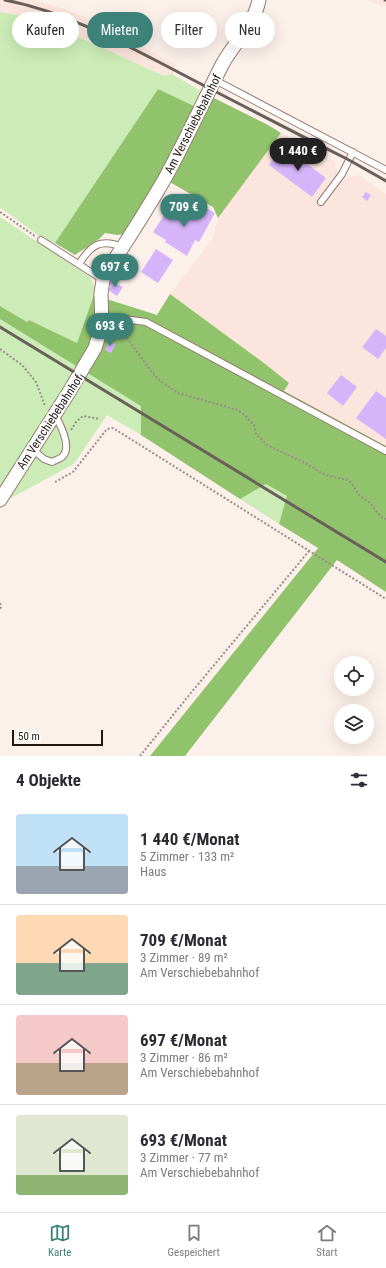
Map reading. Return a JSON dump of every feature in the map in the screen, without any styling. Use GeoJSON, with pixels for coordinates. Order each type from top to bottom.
{"type":"FeatureCollection","features":[{"type":"Feature","properties":{"kind":"street","name":"Am Verschiebebahnhof"},"geometry":{"type":"LineString","coordinates":[[0,500],[84,368],[95,348],[107,316],[101,294],[103,280],[107,271],[165,179],[229,53],[250,24],[259,0]]}},
{"type":"Feature","properties":{"kind":"lane"},"geometry":{"type":"LineString","coordinates":[[215,80],[386,170]]}},
{"type":"Feature","properties":{"kind":"lane"},"geometry":{"type":"LineString","coordinates":[[321,202],[342,174],[353,152]]}},
{"type":"Feature","properties":{"kind":"lane"},"geometry":{"type":"LineString","coordinates":[[41,240],[103,280]]}},
{"type":"Feature","properties":{"kind":"lane"},"geometry":{"type":"LineString","coordinates":[[79,264],[86,253],[94,246],[103,242],[113,243],[123,247]]}},
{"type":"Feature","properties":{"kind":"lane"},"geometry":{"type":"LineString","coordinates":[[107,316],[146,322],[386,451]]}},
{"type":"Feature","properties":{"kind":"lane"},"geometry":{"type":"LineString","coordinates":[[32,449],[44,459],[52,462],[63,457],[66,450],[65,439],[60,425],[52,418]]}},
{"type":"Feature","properties":{"kind":"path"},"geometry":{"type":"LineString","coordinates":[[0,212],[41,240]]}},
{"type":"Feature","properties":{"kind":"path"},"geometry":{"type":"LineString","coordinates":[[107,316],[134,346],[160,382],[178,393],[237,410],[246,415],[254,425],[256,434],[267,445],[307,464],[325,475],[348,480],[358,494],[370,503],[380,517],[386,519]]}},
{"type":"Feature","properties":{"kind":"path"},"geometry":{"type":"LineString","coordinates":[[0,349],[22,365],[36,382],[52,418]]}},
{"type":"Feature","properties":{"kind":"path"},"geometry":{"type":"LineString","coordinates":[[65,439],[76,422],[83,416],[100,419]]}},
{"type":"Feature","properties":{"kind":"path"},"geometry":{"type":"LineString","coordinates":[[55,482],[72,472],[107,430],[113,428],[386,599]]}},
{"type":"Feature","properties":{"kind":"path"},"geometry":{"type":"LineString","coordinates":[[140,756],[309,551]]}},
{"type":"Feature","properties":{"kind":"path"},"geometry":{"type":"LineString","coordinates":[[0,603],[0,610]]}},
{"type":"Feature","properties":{"kind":"shaded area"},"geometry":{"type":"Polygon","coordinates":[[[0,0],[32,0],[71,12],[12,12],[12,14],[0,12],[0,0]]]}},
{"type":"Feature","properties":{"kind":"shaded area"},"geometry":{"type":"Polygon","coordinates":[[[365,0],[386,0],[386,6],[365,0]]]}},
{"type":"Feature","properties":{"kind":"shaded area"},"geometry":{"type":"Polygon","coordinates":[[[79,15],[87,18],[87,41],[79,37],[79,15]]]}},
{"type":"Feature","properties":{"kind":"shaded area"},"geometry":{"type":"Polygon","coordinates":[[[103,48],[145,48],[177,65],[172,74],[164,76],[103,48]]]}},
{"type":"Feature","properties":{"kind":"shaded area"},"geometry":{"type":"Polygon","coordinates":[[[281,133],[335,161],[337,170],[346,177],[360,175],[386,194],[386,446],[284,391],[289,383],[170,294],[213,238],[218,218],[281,133]]]}},
{"type":"Feature","properties":{"kind":"green space"},"geometry":{"type":"Polygon","coordinates":[[[0,12],[12,14],[12,48],[79,48],[79,37],[87,41],[87,48],[103,48],[164,76],[172,74],[206,94],[196,107],[158,89],[55,243],[47,242],[0,208],[0,12]]]}},
{"type":"Feature","properties":{"kind":"green space"},"geometry":{"type":"Polygon","coordinates":[[[158,89],[196,107],[206,94],[281,133],[218,218],[213,207],[168,181],[126,234],[117,235],[105,233],[99,239],[75,255],[55,243],[158,89]]]}},
{"type":"Feature","properties":{"kind":"green space"},"geometry":{"type":"Polygon","coordinates":[[[0,217],[90,277],[94,285],[94,295],[77,343],[29,320],[27,322],[0,306],[0,217]]]}},
{"type":"Feature","properties":{"kind":"green space"},"geometry":{"type":"Polygon","coordinates":[[[170,294],[289,383],[284,391],[386,446],[386,592],[337,560],[185,756],[150,756],[318,548],[279,524],[287,496],[266,484],[240,499],[141,435],[141,406],[0,319],[0,306],[27,322],[29,320],[77,343],[94,295],[157,315],[170,294]]]}},
{"type":"Feature","properties":{"kind":"green space"},"geometry":{"type":"Polygon","coordinates":[[[0,319],[142,406],[141,435],[107,415],[74,464],[0,504],[0,319]]]}},
{"type":"Feature","properties":{"kind":"green space"},"geometry":{"type":"Polygon","coordinates":[[[266,484],[288,496],[279,524],[240,499],[266,484]]]}},
{"type":"Feature","properties":{"kind":"building"},"geometry":{"type":"Polygon","coordinates":[[[283,146],[326,178],[312,197],[269,165],[283,146]]]}},
{"type":"Feature","properties":{"kind":"building"},"geometry":{"type":"Polygon","coordinates":[[[366,192],[371,195],[367,201],[362,197],[366,192]]]}},
{"type":"Feature","properties":{"kind":"building"},"geometry":{"type":"Polygon","coordinates":[[[199,204],[215,213],[199,242],[195,240],[187,256],[165,242],[166,240],[153,232],[169,208],[175,212],[177,209],[192,217],[199,204]]]}},
{"type":"Feature","properties":{"kind":"building"},"geometry":{"type":"Polygon","coordinates":[[[156,249],[173,260],[158,283],[141,272],[156,249]]]}},
{"type":"Feature","properties":{"kind":"building"},"geometry":{"type":"Polygon","coordinates":[[[110,281],[123,287],[117,296],[108,290],[111,286],[108,285],[110,281]]]}},
{"type":"Feature","properties":{"kind":"building"},"geometry":{"type":"Polygon","coordinates":[[[376,329],[386,336],[386,348],[378,359],[362,347],[376,329]]]}},
{"type":"Feature","properties":{"kind":"building"},"geometry":{"type":"Polygon","coordinates":[[[109,341],[116,344],[111,353],[105,350],[109,341]]]}},
{"type":"Feature","properties":{"kind":"building"},"geometry":{"type":"Polygon","coordinates":[[[341,375],[357,387],[343,406],[327,393],[341,375]]]}},
{"type":"Feature","properties":{"kind":"building"},"geometry":{"type":"Polygon","coordinates":[[[376,391],[386,398],[386,439],[356,418],[376,391]]]}},
{"type":"Feature","properties":{"kind":"railway"},"geometry":{"type":"LineString","coordinates":[[5,0],[50,12],[94,30],[349,160],[386,181]]}},
{"type":"Feature","properties":{"kind":"railway"},"geometry":{"type":"LineString","coordinates":[[0,327],[386,562]]}}]}
